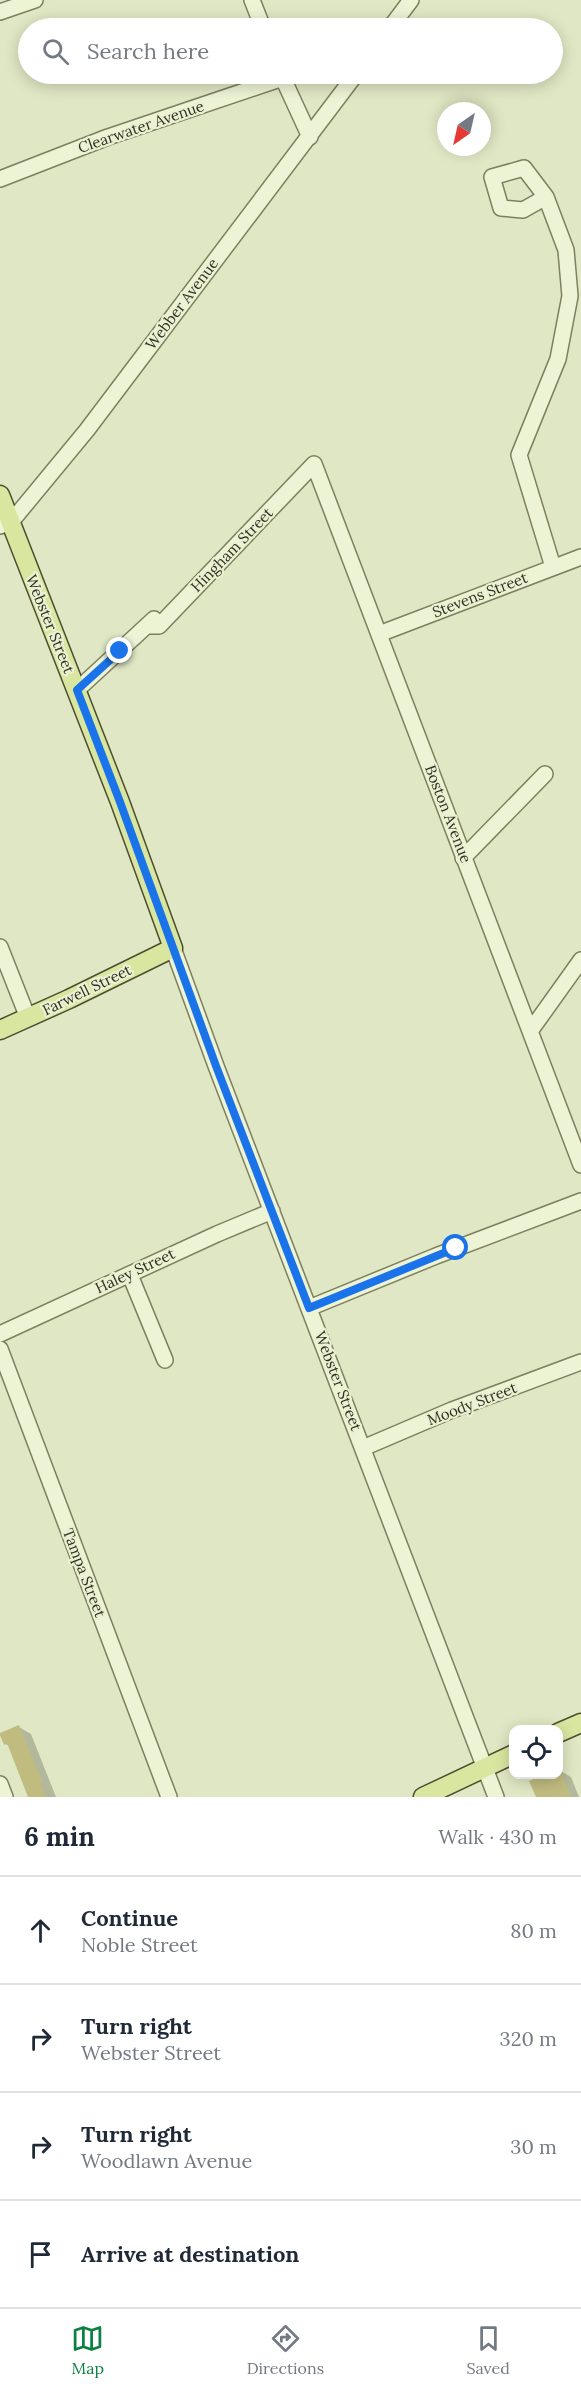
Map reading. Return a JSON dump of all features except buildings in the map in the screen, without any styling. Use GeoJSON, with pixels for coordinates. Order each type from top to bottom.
{"type":"FeatureCollection","features":[{"type":"Feature","properties":{"kind":"main road","name":"Webster Street"},"geometry":{"type":"LineString","coordinates":[[0,495],[5,524],[77,690],[173,948]]}},
{"type":"Feature","properties":{"kind":"main road","name":"Farwell Street"},"geometry":{"type":"LineString","coordinates":[[0,1030],[173,948]]}},
{"type":"Feature","properties":{"kind":"main road"},"geometry":{"type":"LineString","coordinates":[[563,1731],[581,1723]]}},
{"type":"Feature","properties":{"kind":"main road"},"geometry":{"type":"LineString","coordinates":[[423,1797],[509,1756]]}},
{"type":"Feature","properties":{"kind":"street"},"geometry":{"type":"LineString","coordinates":[[0,12],[35,0]]}},
{"type":"Feature","properties":{"kind":"street"},"geometry":{"type":"LineString","coordinates":[[252,0],[259,18]]}},
{"type":"Feature","properties":{"kind":"street"},"geometry":{"type":"LineString","coordinates":[[398,18],[411,0]]}},
{"type":"Feature","properties":{"kind":"street","name":"Clearwater Avenue"},"geometry":{"type":"LineString","coordinates":[[0,179],[108,137],[259,84]]}},
{"type":"Feature","properties":{"kind":"street"},"geometry":{"type":"LineString","coordinates":[[286,84],[310,137]]}},
{"type":"Feature","properties":{"kind":"street","name":"Webber Avenue"},"geometry":{"type":"LineString","coordinates":[[5,524],[87,430],[349,84]]}},
{"type":"Feature","properties":{"kind":"street"},"geometry":{"type":"LineString","coordinates":[[546,197],[567,250],[570,296],[558,359],[519,456],[553,567]]}},
{"type":"Feature","properties":{"kind":"street","name":"Hingham Street"},"geometry":{"type":"LineString","coordinates":[[147,626],[159,626],[314,464]]}},
{"type":"Feature","properties":{"kind":"street","name":"Boston Avenue"},"geometry":{"type":"LineString","coordinates":[[314,464],[581,1165]]}},
{"type":"Feature","properties":{"kind":"street","name":"Stevens Street"},"geometry":{"type":"LineString","coordinates":[[379,634],[581,557]]}},
{"type":"Feature","properties":{"kind":"street"},"geometry":{"type":"LineString","coordinates":[[77,690],[164,609]]}},
{"type":"Feature","properties":{"kind":"street"},"geometry":{"type":"LineString","coordinates":[[464,858],[545,774]]}},
{"type":"Feature","properties":{"kind":"street"},"geometry":{"type":"LineString","coordinates":[[0,946],[28,1018]]}},
{"type":"Feature","properties":{"kind":"street","name":"Webster Street"},"geometry":{"type":"LineString","coordinates":[[173,948],[496,1797]]}},
{"type":"Feature","properties":{"kind":"street"},"geometry":{"type":"LineString","coordinates":[[531,1030],[581,960]]}},
{"type":"Feature","properties":{"kind":"street"},"geometry":{"type":"LineString","coordinates":[[309,1308],[414,1264],[581,1201]]}},
{"type":"Feature","properties":{"kind":"street","name":"Haley Street"},"geometry":{"type":"LineString","coordinates":[[0,1334],[73,1299],[272,1211]]}},
{"type":"Feature","properties":{"kind":"street"},"geometry":{"type":"LineString","coordinates":[[129,1275],[165,1360]]}},
{"type":"Feature","properties":{"kind":"street","name":"Tampa Street"},"geometry":{"type":"LineString","coordinates":[[0,1349],[169,1797]]}},
{"type":"Feature","properties":{"kind":"street","name":"Moody Street"},"geometry":{"type":"LineString","coordinates":[[363,1448],[452,1410],[581,1362]]}},
{"type":"Feature","properties":{"kind":"street"},"geometry":{"type":"LineString","coordinates":[[0,1784],[5,1797]]}},
{"type":"Feature","properties":{"kind":"route"},"geometry":{"type":"LineString","coordinates":[[120,651],[77,690],[216,1066],[309,1308],[456,1248]]}}]}
